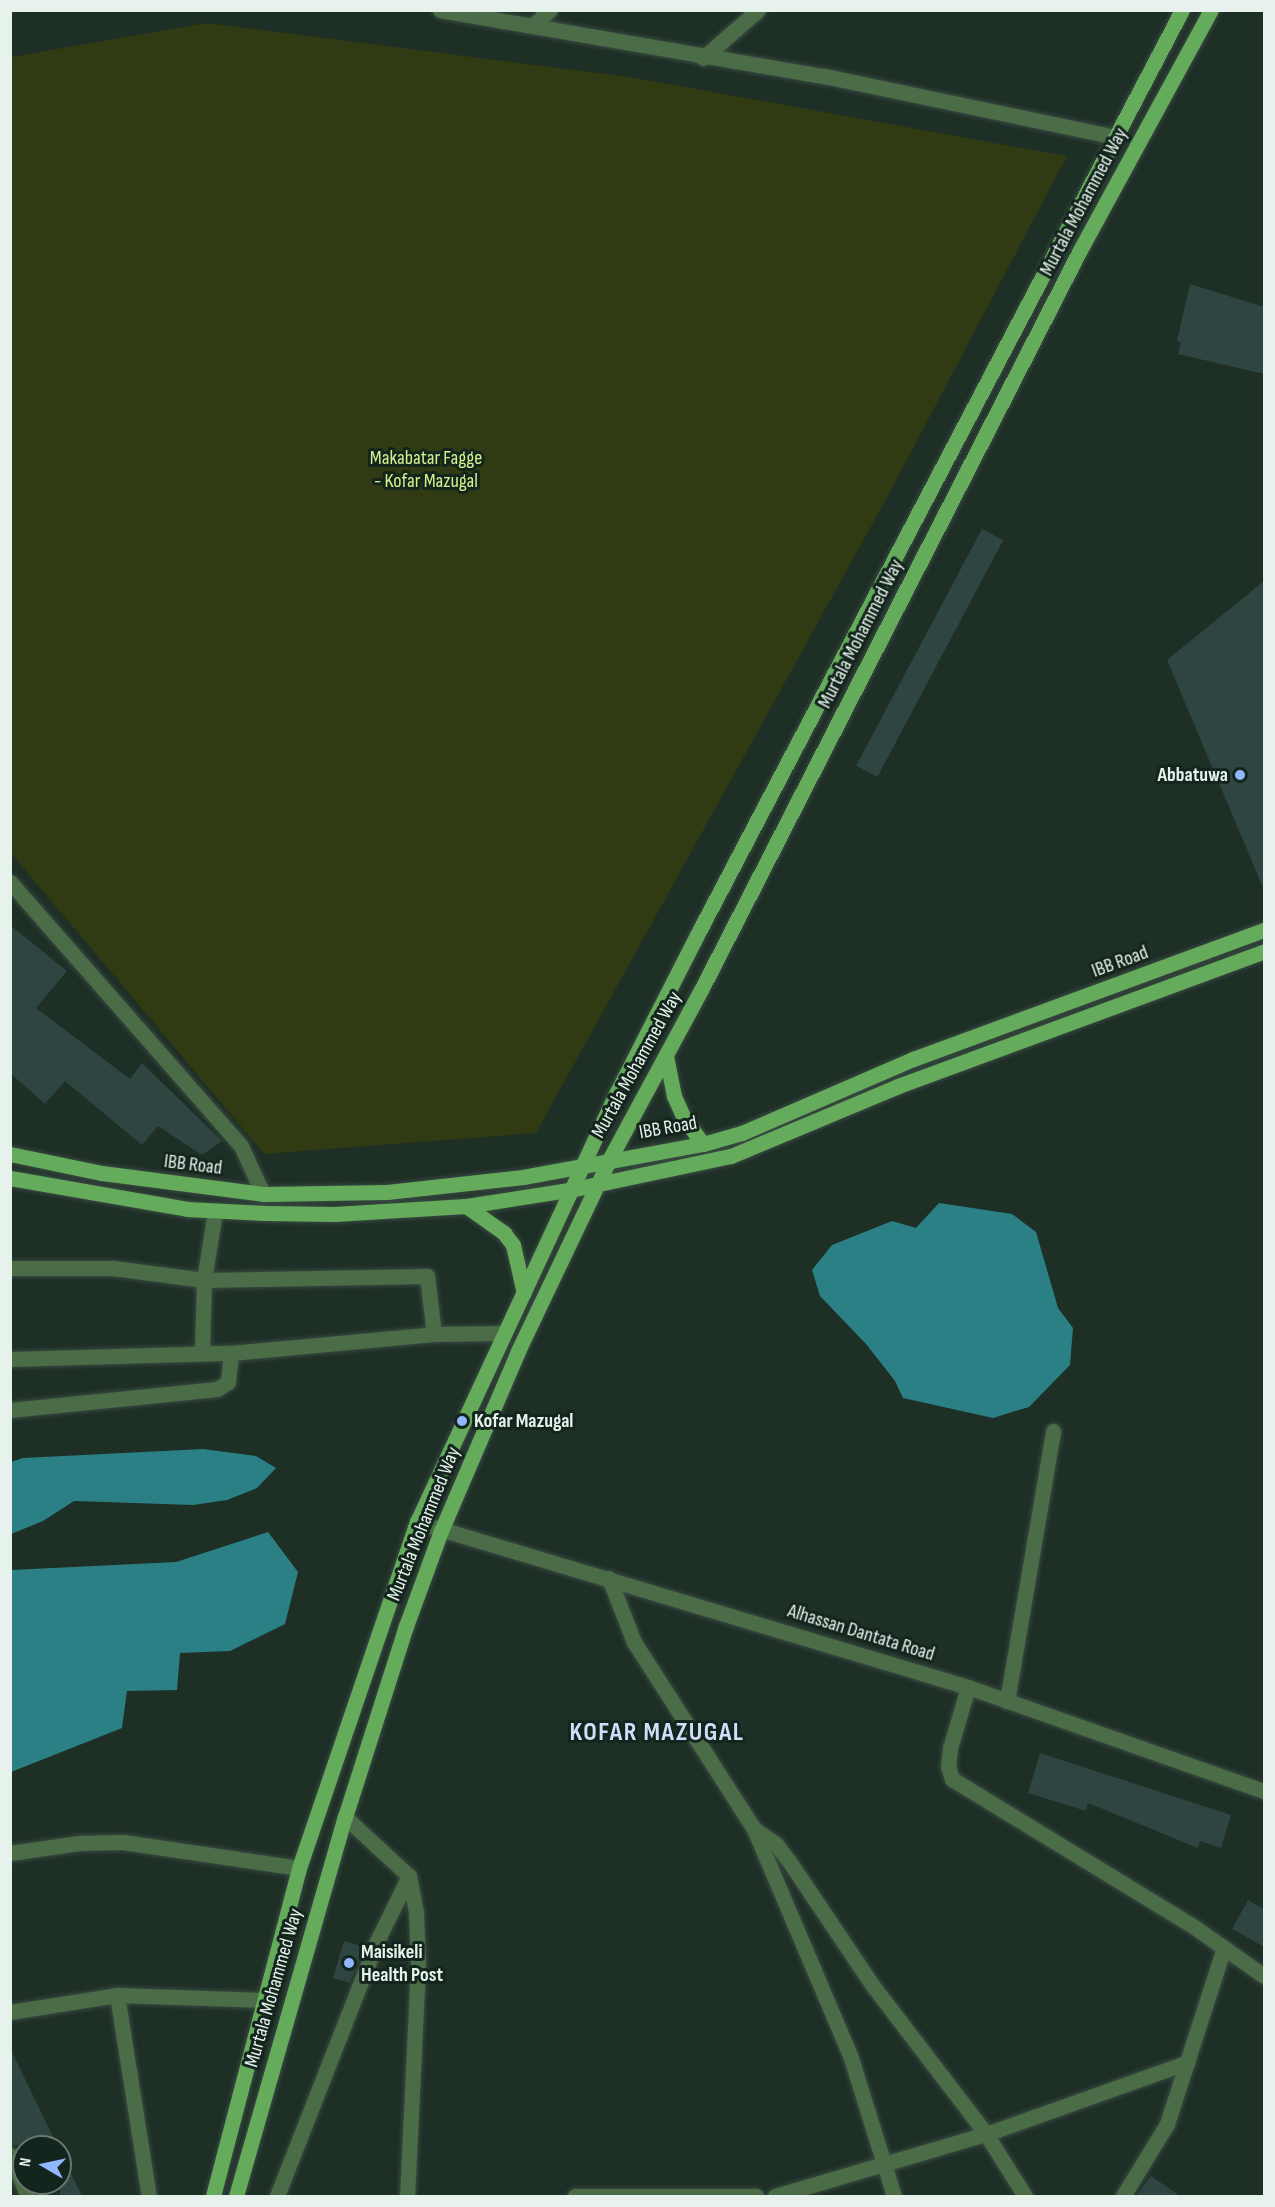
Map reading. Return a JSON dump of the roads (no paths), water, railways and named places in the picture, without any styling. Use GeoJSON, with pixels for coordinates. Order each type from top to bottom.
{"type":"FeatureCollection","features":[{"type":"Feature","properties":{"kind":"main road","name":"Murtala Mohammed Way"},"geometry":{"type":"LineString","coordinates":[[213,2196],[300,1868],[417,1522],[584,1164],[702,924],[942,462],[1182,10]]}},
{"type":"Feature","properties":{"kind":"main road","name":"Murtala Mohammed Way"},"geometry":{"type":"LineString","coordinates":[[236,2196],[345,1817],[441,1531],[518,1351],[609,1160],[666,1056],[967,475],[1080,250],[1211,10]]}},
{"type":"Feature","properties":{"kind":"main road"},"geometry":{"type":"LineString","coordinates":[[942,462],[967,475]]}},
{"type":"Feature","properties":{"kind":"main road","name":"IBB Road"},"geometry":{"type":"LineString","coordinates":[[10,1154],[102,1173],[263,1194],[387,1192],[523,1177],[703,1144],[784,1117],[913,1059],[1264,930]]}},
{"type":"Feature","properties":{"kind":"main road","name":"IBB Road"},"geometry":{"type":"LineString","coordinates":[[10,1178],[107,1198],[215,1211],[334,1214],[466,1206],[574,1189],[696,1165],[763,1144],[898,1086],[1264,951]]}},
{"type":"Feature","properties":{"kind":"main road"},"geometry":{"type":"LineString","coordinates":[[666,1056],[674,1096],[684,1118],[703,1144]]}},
{"type":"Feature","properties":{"kind":"main road"},"geometry":{"type":"LineString","coordinates":[[466,1206],[504,1233],[513,1245],[524,1293]]}},
{"type":"Feature","properties":{"kind":"street"},"geometry":{"type":"LineString","coordinates":[[440,10],[703,58],[824,75],[1116,137]]}},
{"type":"Feature","properties":{"kind":"street"},"geometry":{"type":"LineString","coordinates":[[532,26],[550,10]]}},
{"type":"Feature","properties":{"kind":"street"},"geometry":{"type":"LineString","coordinates":[[703,58],[758,10]]}},
{"type":"Feature","properties":{"kind":"street"},"geometry":{"type":"LineString","coordinates":[[10,882],[241,1146],[263,1194]]}},
{"type":"Feature","properties":{"kind":"street"},"geometry":{"type":"LineString","coordinates":[[201,1352],[204,1280],[215,1211]]}},
{"type":"Feature","properties":{"kind":"street"},"geometry":{"type":"LineString","coordinates":[[10,1268],[113,1269],[204,1280],[428,1276],[434,1334]]}},
{"type":"Feature","properties":{"kind":"street"},"geometry":{"type":"LineString","coordinates":[[10,1359],[201,1352],[231,1353],[434,1334],[504,1333]]}},
{"type":"Feature","properties":{"kind":"street"},"geometry":{"type":"LineString","coordinates":[[10,1410],[217,1389],[228,1383],[231,1353]]}},
{"type":"Feature","properties":{"kind":"street"},"geometry":{"type":"LineString","coordinates":[[1007,1701],[1053,1431]]}},
{"type":"Feature","properties":{"kind":"street","name":"Alhassan Dantata Road"},"geometry":{"type":"LineString","coordinates":[[417,1522],[968,1687],[1264,1791]]}},
{"type":"Feature","properties":{"kind":"street"},"geometry":{"type":"LineString","coordinates":[[609,1578],[634,1642],[754,1829],[851,2058],[894,2196]]}},
{"type":"Feature","properties":{"kind":"street"},"geometry":{"type":"LineString","coordinates":[[968,1687],[950,1748],[948,1766],[952,1779],[1224,1948],[1264,1976]]}},
{"type":"Feature","properties":{"kind":"street"},"geometry":{"type":"LineString","coordinates":[[345,1817],[409,1876],[416,1912],[418,1965],[407,2196]]}},
{"type":"Feature","properties":{"kind":"street"},"geometry":{"type":"LineString","coordinates":[[754,1829],[776,1844],[789,1861],[873,1986],[986,2134],[1025,2196]]}},
{"type":"Feature","properties":{"kind":"street"},"geometry":{"type":"LineString","coordinates":[[10,1853],[79,1843],[123,1842],[300,1868]]}},
{"type":"Feature","properties":{"kind":"street"},"geometry":{"type":"LineString","coordinates":[[277,2196],[376,1943],[409,1876]]}},
{"type":"Feature","properties":{"kind":"street"},"geometry":{"type":"LineString","coordinates":[[1123,2196],[1167,2124],[1224,1948]]}},
{"type":"Feature","properties":{"kind":"street"},"geometry":{"type":"LineString","coordinates":[[10,2012],[117,1995],[266,2000]]}},
{"type":"Feature","properties":{"kind":"street"},"geometry":{"type":"LineString","coordinates":[[117,1995],[149,2196]]}},
{"type":"Feature","properties":{"kind":"street"},"geometry":{"type":"LineString","coordinates":[[775,2196],[986,2134],[1188,2062]]}},
{"type":"Feature","properties":{"kind":"street"},"geometry":{"type":"LineString","coordinates":[[10,2155],[28,2196]]}},
{"type":"Feature","properties":{"kind":"street"},"geometry":{"type":"LineString","coordinates":[[575,2196],[756,2196]]}},
{"type":"Feature","properties":{"kind":"water"},"geometry":{"type":"Polygon","coordinates":[[[939,1203],[1012,1214],[1036,1232],[1058,1308],[1073,1328],[1070,1365],[1029,1407],[993,1418],[903,1398],[895,1381],[866,1344],[820,1296],[812,1270],[832,1245],[892,1221],[916,1228],[939,1203]]]}},
{"type":"Feature","properties":{"kind":"water"},"geometry":{"type":"Polygon","coordinates":[[[203,1449],[256,1456],[276,1468],[257,1488],[227,1500],[193,1505],[74,1501],[43,1521],[11,1534],[11,1462],[23,1458],[203,1449]]]}},
{"type":"Feature","properties":{"kind":"water"},"geometry":{"type":"Polygon","coordinates":[[[268,1532],[298,1572],[285,1624],[230,1651],[180,1653],[177,1690],[127,1691],[122,1728],[11,1772],[11,1570],[176,1562],[268,1532]]]}},
{"type":"Feature","properties":{"kind":"place","name":"Abbatuwa"},"geometry":{"type":"Point","coordinates":[1240,775]}},
{"type":"Feature","properties":{"kind":"place","name":"Kofar Mazugal"},"geometry":{"type":"Point","coordinates":[462,1421]}},
{"type":"Feature","properties":{"kind":"place","name":"Maisikeli Health Post"},"geometry":{"type":"Point","coordinates":[349,1963]}},
{"type":"Feature","properties":{"kind":"district","name":"KOFAR MAZUGAL"},"geometry":{"type":"Point","coordinates":[657,1733]}},
{"type":"Feature","properties":{"kind":"park label","name":"Makabatar Fagge - Kofar Mazugal"},"geometry":{"type":"Point","coordinates":[426,470]}}]}
